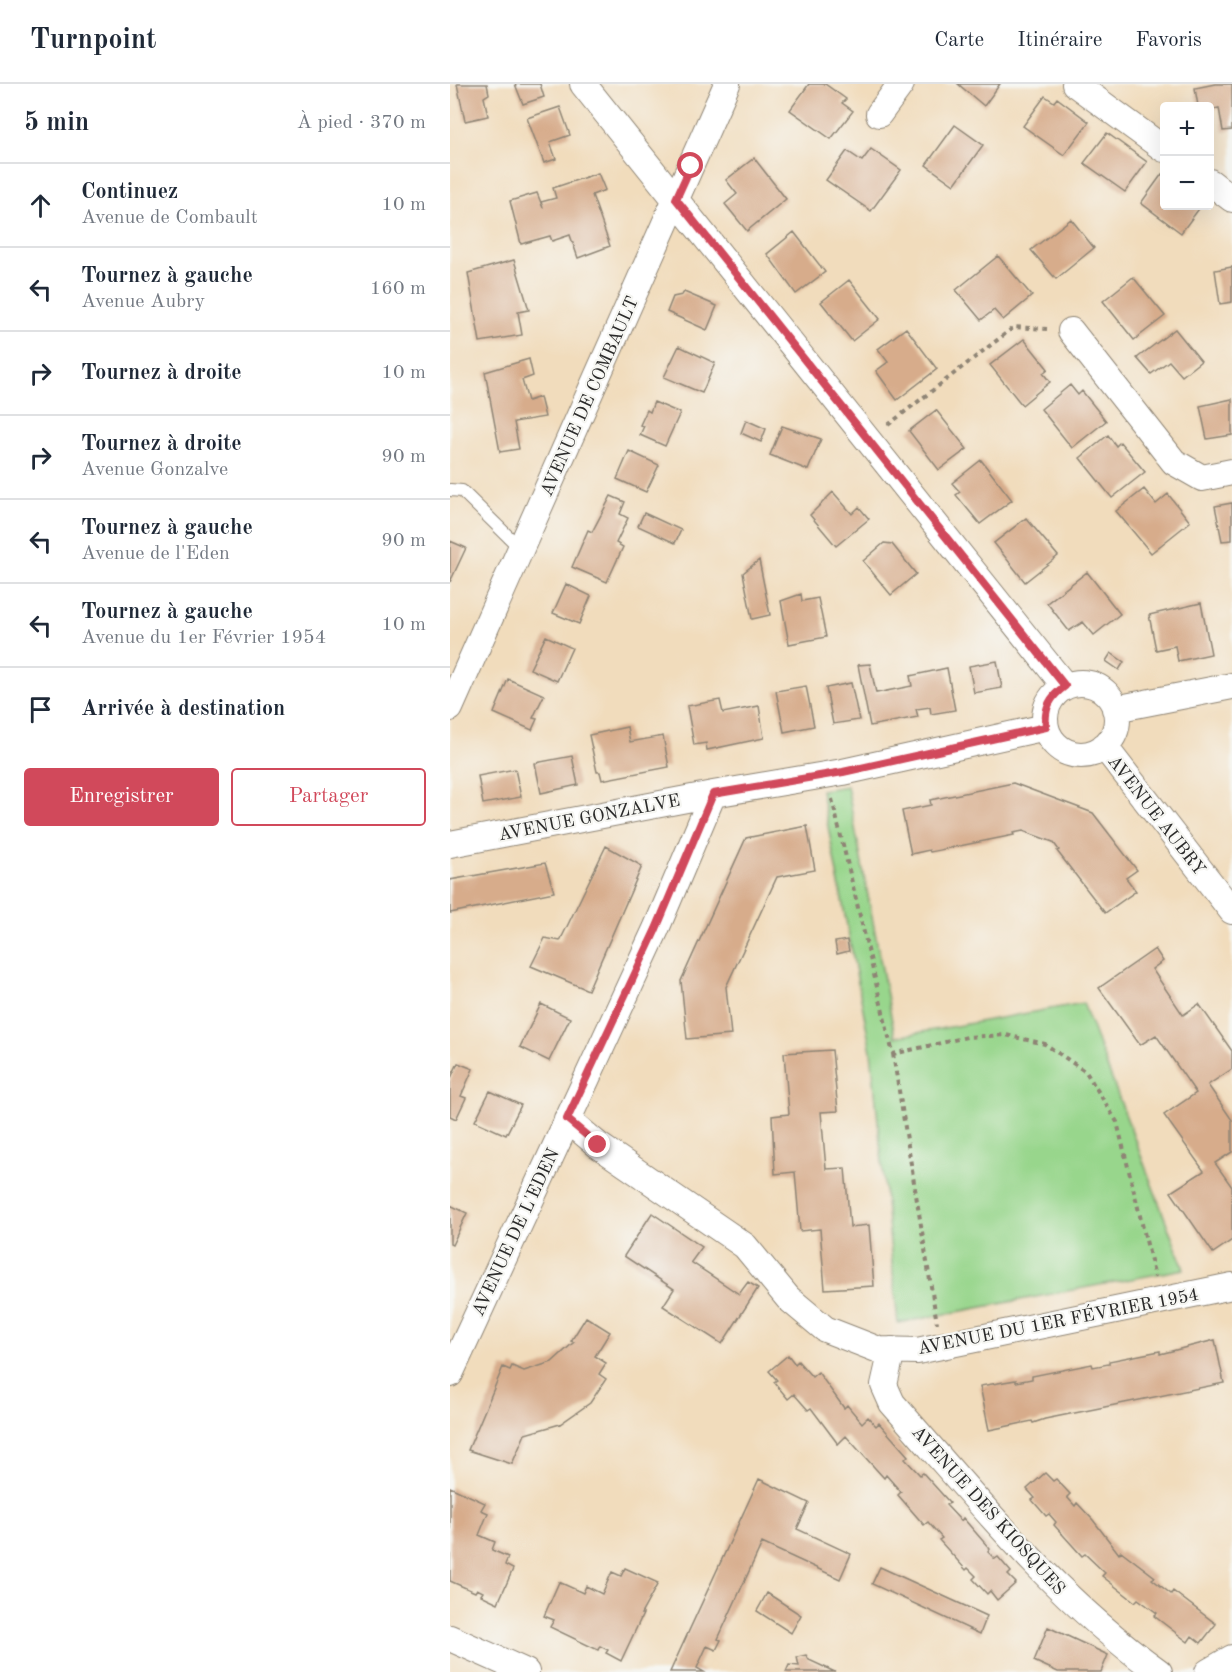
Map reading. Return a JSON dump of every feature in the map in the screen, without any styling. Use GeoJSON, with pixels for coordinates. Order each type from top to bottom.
{"type":"FeatureCollection","features":[{"type":"Feature","properties":{"kind":"street"},"geometry":{"type":"LineString","coordinates":[[583,84],[1065,686]]}},
{"type":"Feature","properties":{"kind":"street","name":"AVENUE DE COMBAULT"},"geometry":{"type":"LineString","coordinates":[[450,708],[727,84]]}},
{"type":"Feature","properties":{"kind":"street"},"geometry":{"type":"LineString","coordinates":[[879,114],[901,84]]}},
{"type":"Feature","properties":{"kind":"street"},"geometry":{"type":"LineString","coordinates":[[1075,84],[1160,146]]}},
{"type":"Feature","properties":{"kind":"street"},"geometry":{"type":"LineString","coordinates":[[1214,186],[1232,199]]}},
{"type":"Feature","properties":{"kind":"street"},"geometry":{"type":"LineString","coordinates":[[1071,331],[1174,462],[1202,478],[1232,472]]}},
{"type":"Feature","properties":{"kind":"street"},"geometry":{"type":"LineString","coordinates":[[1077,682],[1090,684],[1104,692],[1115,709],[1116,722],[1113,734],[1104,746],[1090,753],[1069,752],[1058,746],[1046,727],[1048,704],[1055,693],[1077,682]]}},
{"type":"Feature","properties":{"kind":"street"},"geometry":{"type":"LineString","coordinates":[[1115,709],[1232,686]]}},
{"type":"Feature","properties":{"kind":"street","name":"AVENUE GONZALVE"},"geometry":{"type":"LineString","coordinates":[[450,844],[826,775],[1046,727]]}},
{"type":"Feature","properties":{"kind":"street","name":"AVENUE AUBRY"},"geometry":{"type":"LineString","coordinates":[[1104,746],[1232,911]]}},
{"type":"Feature","properties":{"kind":"street","name":"AVENUE DE L'EDEN"},"geometry":{"type":"LineString","coordinates":[[450,1374],[656,929],[713,794]]}},
{"type":"Feature","properties":{"kind":"street","name":"AVENUE DU 1ER FÉVRIER 1954"},"geometry":{"type":"LineString","coordinates":[[567,1119],[598,1145],[745,1246],[788,1299],[825,1329],[879,1350],[917,1351],[1232,1286]]}},
{"type":"Feature","properties":{"kind":"street","name":"AVENUE DES KIOSQUES"},"geometry":{"type":"LineString","coordinates":[[892,1350],[884,1385],[891,1403],[1049,1580],[1124,1648],[1159,1672]]}},
{"type":"Feature","properties":{"kind":"street"},"geometry":{"type":"LineString","coordinates":[[450,1638],[526,1672]]}},
{"type":"Feature","properties":{"kind":"street"},"geometry":{"type":"LineString","coordinates":[[1208,1672],[1232,1658]]}},
{"type":"Feature","properties":{"kind":"lane"},"geometry":{"type":"LineString","coordinates":[[450,490],[462,491],[521,549]]}},
{"type":"Feature","properties":{"kind":"path"},"geometry":{"type":"LineString","coordinates":[[869,441],[1014,327],[1071,331]]}},
{"type":"Feature","properties":{"kind":"path"},"geometry":{"type":"LineString","coordinates":[[826,775],[893,1054],[941,1346]]}},
{"type":"Feature","properties":{"kind":"path"},"geometry":{"type":"LineString","coordinates":[[893,1054],[967,1037],[1006,1035],[1045,1044],[1086,1072],[1117,1122],[1161,1301]]}},
{"type":"Feature","properties":{"kind":"green space"},"geometry":{"type":"Polygon","coordinates":[[[847,786],[895,1037],[1083,1003],[1184,1269],[898,1323],[871,1051],[821,790],[847,786]]]}},
{"type":"Feature","properties":{"kind":"building"},"geometry":{"type":"Polygon","coordinates":[[[457,84],[487,84],[489,94],[484,97],[488,116],[465,121],[457,84]]]}},
{"type":"Feature","properties":{"kind":"building"},"geometry":{"type":"Polygon","coordinates":[[[515,84],[540,84],[544,97],[523,104],[515,84]]]}},
{"type":"Feature","properties":{"kind":"building"},"geometry":{"type":"Polygon","coordinates":[[[809,84],[825,84],[846,99],[842,103],[853,111],[831,139],[790,110],[809,84]]]}},
{"type":"Feature","properties":{"kind":"building"},"geometry":{"type":"Polygon","coordinates":[[[958,84],[1000,84],[984,106],[958,84]]]}},
{"type":"Feature","properties":{"kind":"building"},"geometry":{"type":"Polygon","coordinates":[[[1215,84],[1232,84],[1232,130],[1223,131],[1219,108],[1214,109],[1214,102],[1197,102],[1195,88],[1215,84]]]}},
{"type":"Feature","properties":{"kind":"building"},"geometry":{"type":"Polygon","coordinates":[[[1045,96],[1054,102],[1057,98],[1089,122],[1064,155],[1023,126],[1045,96]]]}},
{"type":"Feature","properties":{"kind":"building"},"geometry":{"type":"Polygon","coordinates":[[[560,107],[570,135],[550,142],[556,159],[544,163],[527,118],[560,107]]]}},
{"type":"Feature","properties":{"kind":"building"},"geometry":{"type":"Polygon","coordinates":[[[955,125],[983,145],[954,185],[926,165],[955,125]]]}},
{"type":"Feature","properties":{"kind":"building"},"geometry":{"type":"Polygon","coordinates":[[[1107,133],[1147,162],[1125,192],[1084,163],[1107,133]]]}},
{"type":"Feature","properties":{"kind":"building"},"geometry":{"type":"Polygon","coordinates":[[[871,149],[901,170],[871,211],[826,180],[847,151],[862,161],[871,149]]]}},
{"type":"Feature","properties":{"kind":"building"},"geometry":{"type":"Polygon","coordinates":[[[754,158],[786,199],[747,231],[725,204],[737,194],[726,180],[754,158]]]}},
{"type":"Feature","properties":{"kind":"building"},"geometry":{"type":"Polygon","coordinates":[[[598,173],[605,190],[592,195],[610,246],[578,258],[570,235],[552,241],[550,236],[521,244],[510,201],[537,193],[543,208],[541,202],[556,198],[553,188],[598,173]]]}},
{"type":"Feature","properties":{"kind":"building"},"geometry":{"type":"Polygon","coordinates":[[[1160,177],[1160,210],[1198,210],[1181,233],[1141,203],[1160,177]]]}},
{"type":"Feature","properties":{"kind":"building"},"geometry":{"type":"Polygon","coordinates":[[[1071,219],[1094,248],[1056,279],[1031,250],[1071,219]]]}},
{"type":"Feature","properties":{"kind":"building"},"geometry":{"type":"Polygon","coordinates":[[[794,232],[825,272],[796,294],[767,254],[794,232]]]}},
{"type":"Feature","properties":{"kind":"building"},"geometry":{"type":"Polygon","coordinates":[[[998,256],[1032,296],[1003,320],[994,310],[981,320],[956,290],[998,256]]]}},
{"type":"Feature","properties":{"kind":"building"},"geometry":{"type":"Polygon","coordinates":[[[514,260],[529,310],[518,312],[522,335],[480,342],[468,273],[514,260]]]}},
{"type":"Feature","properties":{"kind":"building"},"geometry":{"type":"Polygon","coordinates":[[[1232,267],[1232,302],[1220,304],[1215,270],[1232,267]]]}},
{"type":"Feature","properties":{"kind":"building"},"geometry":{"type":"Polygon","coordinates":[[[1133,277],[1165,316],[1134,340],[1103,301],[1133,277]]]}},
{"type":"Feature","properties":{"kind":"building"},"geometry":{"type":"Polygon","coordinates":[[[849,280],[880,319],[852,341],[821,302],[849,280]]]}},
{"type":"Feature","properties":{"kind":"building"},"geometry":{"type":"Polygon","coordinates":[[[684,292],[717,306],[707,330],[667,312],[673,297],[682,295],[684,292]]]}},
{"type":"Feature","properties":{"kind":"building"},"geometry":{"type":"Polygon","coordinates":[[[906,328],[937,369],[897,400],[876,371],[888,362],[878,349],[906,328]]]}},
{"type":"Feature","properties":{"kind":"building"},"geometry":{"type":"Polygon","coordinates":[[[1175,329],[1201,361],[1182,376],[1169,361],[1151,374],[1137,358],[1175,329]]]}},
{"type":"Feature","properties":{"kind":"building"},"geometry":{"type":"Polygon","coordinates":[[[1024,339],[1048,369],[1043,373],[1050,382],[1022,405],[990,365],[1024,339]]]}},
{"type":"Feature","properties":{"kind":"building"},"geometry":{"type":"Polygon","coordinates":[[[679,346],[715,363],[702,393],[664,377],[679,346]]]}},
{"type":"Feature","properties":{"kind":"building"},"geometry":{"type":"Polygon","coordinates":[[[529,359],[533,376],[522,380],[528,401],[540,397],[545,417],[514,422],[519,449],[500,452],[485,372],[529,359]]]}},
{"type":"Feature","properties":{"kind":"building"},"geometry":{"type":"Polygon","coordinates":[[[1070,385],[1078,395],[1082,391],[1106,421],[1072,448],[1041,409],[1070,385]]]}},
{"type":"Feature","properties":{"kind":"building"},"geometry":{"type":"Polygon","coordinates":[[[1232,399],[1232,435],[1207,439],[1200,406],[1232,399]]]}},
{"type":"Feature","properties":{"kind":"building"},"geometry":{"type":"Polygon","coordinates":[[[654,402],[680,413],[665,446],[640,435],[644,426],[640,425],[647,410],[650,412],[654,402]]]}},
{"type":"Feature","properties":{"kind":"building"},"geometry":{"type":"Polygon","coordinates":[[[936,410],[967,449],[939,470],[909,431],[936,410]]]}},
{"type":"Feature","properties":{"kind":"building"},"geometry":{"type":"Polygon","coordinates":[[[746,420],[766,429],[761,442],[741,433],[746,420]]]}},
{"type":"Feature","properties":{"kind":"building"},"geometry":{"type":"Polygon","coordinates":[[[782,426],[821,439],[808,470],[770,455],[782,426]]]}},
{"type":"Feature","properties":{"kind":"building"},"geometry":{"type":"Polygon","coordinates":[[[1108,435],[1116,446],[1120,442],[1145,472],[1112,498],[1080,458],[1108,435]]]}},
{"type":"Feature","properties":{"kind":"building"},"geometry":{"type":"Polygon","coordinates":[[[629,451],[659,465],[646,492],[617,479],[629,451]]]}},
{"type":"Feature","properties":{"kind":"building"},"geometry":{"type":"Polygon","coordinates":[[[981,460],[1012,500],[980,524],[956,495],[960,492],[952,483],[981,460]]]}},
{"type":"Feature","properties":{"kind":"building"},"geometry":{"type":"Polygon","coordinates":[[[1144,489],[1156,504],[1168,494],[1190,522],[1151,553],[1116,511],[1144,489]]]}},
{"type":"Feature","properties":{"kind":"building"},"geometry":{"type":"Polygon","coordinates":[[[833,492],[852,514],[859,507],[869,519],[836,546],[810,515],[833,492]]]}},
{"type":"Feature","properties":{"kind":"building"},"geometry":{"type":"Polygon","coordinates":[[[611,496],[625,502],[620,514],[628,518],[616,543],[623,547],[607,582],[572,567],[588,530],[592,532],[611,496]]]}},
{"type":"Feature","properties":{"kind":"building"},"geometry":{"type":"Polygon","coordinates":[[[1232,503],[1232,540],[1222,541],[1215,506],[1232,503]]]}},
{"type":"Feature","properties":{"kind":"building"},"geometry":{"type":"Polygon","coordinates":[[[644,513],[681,530],[675,543],[638,526],[644,513]]]}},
{"type":"Feature","properties":{"kind":"building"},"geometry":{"type":"Polygon","coordinates":[[[1026,518],[1058,556],[1025,582],[994,543],[1026,518]]]}},
{"type":"Feature","properties":{"kind":"building"},"geometry":{"type":"Polygon","coordinates":[[[450,541],[466,548],[450,582],[450,541]]]}},
{"type":"Feature","properties":{"kind":"building"},"geometry":{"type":"Polygon","coordinates":[[[884,543],[892,544],[916,574],[891,595],[863,561],[884,543]]]}},
{"type":"Feature","properties":{"kind":"building"},"geometry":{"type":"Polygon","coordinates":[[[759,560],[770,615],[752,619],[743,573],[759,560]]]}},
{"type":"Feature","properties":{"kind":"building"},"geometry":{"type":"Polygon","coordinates":[[[1087,572],[1120,614],[1094,635],[1083,622],[1069,631],[1047,603],[1087,572]]]}},
{"type":"Feature","properties":{"kind":"building"},"geometry":{"type":"Polygon","coordinates":[[[566,584],[591,596],[579,624],[553,613],[566,584]]]}},
{"type":"Feature","properties":{"kind":"building"},"geometry":{"type":"Polygon","coordinates":[[[801,594],[802,601],[818,598],[826,637],[789,644],[781,601],[801,594]]]}},
{"type":"Feature","properties":{"kind":"building"},"geometry":{"type":"Polygon","coordinates":[[[1201,603],[1211,654],[1178,661],[1175,646],[1156,650],[1149,615],[1201,603]]]}},
{"type":"Feature","properties":{"kind":"building"},"geometry":{"type":"Polygon","coordinates":[[[546,636],[572,648],[557,681],[530,669],[546,636]]]}},
{"type":"Feature","properties":{"kind":"building"},"geometry":{"type":"Polygon","coordinates":[[[1111,653],[1124,662],[1119,670],[1106,661],[1111,653]]]}},
{"type":"Feature","properties":{"kind":"building"},"geometry":{"type":"Polygon","coordinates":[[[997,661],[1002,688],[974,693],[969,666],[997,661]]]}},
{"type":"Feature","properties":{"kind":"building"},"geometry":{"type":"Polygon","coordinates":[[[870,664],[876,693],[912,686],[910,676],[947,668],[955,710],[931,714],[930,707],[916,709],[918,717],[870,726],[858,665],[870,664]]]}},
{"type":"Feature","properties":{"kind":"building"},"geometry":{"type":"Polygon","coordinates":[[[508,679],[544,695],[533,718],[537,719],[532,730],[494,713],[508,679]]]}},
{"type":"Feature","properties":{"kind":"building"},"geometry":{"type":"Polygon","coordinates":[[[851,683],[859,720],[833,724],[826,688],[851,683]]]}},
{"type":"Feature","properties":{"kind":"building"},"geometry":{"type":"Polygon","coordinates":[[[806,686],[814,726],[784,732],[776,691],[806,686]]]}},
{"type":"Feature","properties":{"kind":"building"},"geometry":{"type":"Polygon","coordinates":[[[720,700],[723,713],[759,706],[764,738],[707,750],[706,743],[694,745],[687,706],[720,700]]]}},
{"type":"Feature","properties":{"kind":"building"},"geometry":{"type":"Polygon","coordinates":[[[627,727],[630,742],[663,736],[669,767],[602,780],[600,772],[597,772],[589,735],[627,727]]]}},
{"type":"Feature","properties":{"kind":"building"},"geometry":{"type":"Polygon","coordinates":[[[572,756],[578,785],[541,793],[535,763],[572,756]]]}},
{"type":"Feature","properties":{"kind":"building"},"geometry":{"type":"Polygon","coordinates":[[[515,769],[521,797],[483,804],[478,776],[515,769]]]}},
{"type":"Feature","properties":{"kind":"building"},"geometry":{"type":"Polygon","coordinates":[[[1013,783],[1093,813],[1137,870],[1126,878],[1136,891],[1105,913],[1057,851],[1059,850],[1053,842],[1023,831],[1013,833],[1014,835],[911,854],[902,811],[931,805],[930,800],[1013,783]]]}},
{"type":"Feature","properties":{"kind":"building"},"geometry":{"type":"Polygon","coordinates":[[[807,826],[815,870],[777,877],[726,987],[731,1035],[687,1039],[681,981],[746,838],[807,826]]]}},
{"type":"Feature","properties":{"kind":"building"},"geometry":{"type":"Polygon","coordinates":[[[606,846],[642,866],[588,990],[531,966],[545,938],[560,941],[606,846]]]}},
{"type":"Feature","properties":{"kind":"building"},"geometry":{"type":"Polygon","coordinates":[[[545,863],[554,892],[450,913],[450,880],[545,863]]]}},
{"type":"Feature","properties":{"kind":"building"},"geometry":{"type":"Polygon","coordinates":[[[847,940],[849,951],[837,954],[835,942],[847,940]]]}},
{"type":"Feature","properties":{"kind":"building"},"geometry":{"type":"Polygon","coordinates":[[[1155,949],[1163,961],[1152,969],[1183,1015],[1199,1004],[1232,1051],[1232,1069],[1208,1085],[1232,1120],[1232,1152],[1215,1163],[1232,1187],[1232,1240],[1213,1253],[1171,1192],[1204,1171],[1164,1115],[1196,1093],[1156,1035],[1140,1045],[1099,988],[1155,949]]]}},
{"type":"Feature","properties":{"kind":"building"},"geometry":{"type":"Polygon","coordinates":[[[541,1004],[570,1018],[549,1061],[520,1047],[541,1004]]]}},
{"type":"Feature","properties":{"kind":"building"},"geometry":{"type":"Polygon","coordinates":[[[832,1050],[838,1111],[821,1112],[826,1169],[845,1168],[850,1227],[869,1225],[874,1286],[825,1289],[820,1229],[800,1231],[795,1172],[775,1174],[772,1116],[789,1114],[784,1053],[832,1050]]]}},
{"type":"Feature","properties":{"kind":"building"},"geometry":{"type":"Polygon","coordinates":[[[458,1063],[473,1069],[461,1096],[466,1098],[456,1119],[450,1116],[450,1080],[458,1063]]]}},
{"type":"Feature","properties":{"kind":"building"},"geometry":{"type":"Polygon","coordinates":[[[490,1091],[521,1105],[506,1135],[475,1121],[490,1091]]]}},
{"type":"Feature","properties":{"kind":"building"},"geometry":{"type":"Polygon","coordinates":[[[450,1205],[467,1213],[452,1245],[450,1244],[450,1205]]]}},
{"type":"Feature","properties":{"kind":"building"},"geometry":{"type":"Polygon","coordinates":[[[652,1213],[702,1247],[691,1262],[739,1294],[748,1282],[758,1288],[722,1344],[663,1306],[674,1289],[624,1256],[652,1213]]]}},
{"type":"Feature","properties":{"kind":"building"},"geometry":{"type":"Polygon","coordinates":[[[586,1317],[610,1332],[595,1356],[606,1363],[599,1374],[606,1379],[590,1403],[560,1424],[525,1434],[512,1464],[468,1450],[503,1367],[510,1370],[512,1366],[524,1371],[552,1362],[574,1342],[571,1341],[586,1317]]]}},
{"type":"Feature","properties":{"kind":"building"},"geometry":{"type":"Polygon","coordinates":[[[1215,1340],[1224,1383],[989,1430],[980,1386],[1032,1379],[1032,1376],[1092,1364],[1093,1367],[1109,1364],[1109,1361],[1160,1351],[1160,1354],[1215,1340]]]}},
{"type":"Feature","properties":{"kind":"building"},"geometry":{"type":"Polygon","coordinates":[[[788,1355],[795,1364],[798,1361],[812,1377],[818,1372],[844,1408],[847,1405],[862,1423],[868,1417],[876,1426],[879,1423],[908,1456],[905,1459],[920,1475],[923,1473],[950,1503],[946,1505],[961,1521],[963,1518],[990,1549],[988,1552],[995,1559],[998,1557],[1011,1572],[1008,1575],[1016,1583],[997,1600],[990,1591],[987,1594],[973,1579],[976,1576],[968,1568],[966,1570],[939,1540],[942,1538],[928,1522],[924,1525],[898,1495],[901,1492],[886,1475],[884,1478],[846,1436],[838,1444],[811,1408],[808,1410],[794,1394],[788,1399],[774,1382],[777,1380],[769,1371],[788,1355]]]}},
{"type":"Feature","properties":{"kind":"building"},"geometry":{"type":"Polygon","coordinates":[[[1045,1473],[1053,1481],[1056,1479],[1070,1494],[1067,1497],[1075,1506],[1077,1503],[1093,1520],[1119,1554],[1121,1551],[1155,1577],[1152,1579],[1171,1594],[1173,1591],[1216,1624],[1201,1643],[1192,1636],[1188,1642],[1154,1616],[1157,1613],[1138,1599],[1135,1602],[1102,1576],[1105,1573],[1085,1554],[1082,1556],[1054,1525],[1056,1522],[1049,1514],[1046,1516],[1032,1500],[1035,1498],[1027,1489],[1045,1473]]]}},
{"type":"Feature","properties":{"kind":"building"},"geometry":{"type":"Polygon","coordinates":[[[759,1479],[809,1503],[797,1529],[851,1554],[840,1579],[762,1543],[718,1639],[721,1640],[716,1650],[707,1646],[697,1668],[704,1672],[670,1672],[759,1479]]]}},
{"type":"Feature","properties":{"kind":"building"},"geometry":{"type":"Polygon","coordinates":[[[450,1487],[485,1503],[481,1510],[488,1513],[479,1535],[495,1542],[492,1550],[508,1557],[505,1565],[513,1569],[498,1603],[481,1595],[483,1592],[477,1589],[475,1592],[450,1581],[450,1487]]]}},
{"type":"Feature","properties":{"kind":"building"},"geometry":{"type":"Polygon","coordinates":[[[880,1567],[987,1616],[980,1634],[872,1584],[880,1567]]]}},
{"type":"Feature","properties":{"kind":"building"},"geometry":{"type":"Polygon","coordinates":[[[625,1568],[658,1583],[641,1614],[643,1614],[621,1661],[606,1653],[608,1650],[600,1646],[598,1650],[550,1627],[554,1620],[544,1616],[559,1582],[583,1593],[586,1586],[602,1594],[612,1572],[621,1576],[625,1568]]]}},
{"type":"Feature","properties":{"kind":"building"},"geometry":{"type":"Polygon","coordinates":[[[767,1593],[801,1615],[791,1633],[757,1611],[767,1593]]]}},
{"type":"Feature","properties":{"kind":"building"},"geometry":{"type":"Polygon","coordinates":[[[1048,1627],[1108,1655],[1101,1672],[1058,1672],[1034,1661],[1048,1627]]]}},
{"type":"Feature","properties":{"kind":"building"},"geometry":{"type":"Polygon","coordinates":[[[806,1655],[809,1660],[835,1672],[786,1672],[789,1665],[799,1666],[797,1657],[806,1655]]]}},
{"type":"Feature","properties":{"kind":"route"},"geometry":{"type":"LineString","coordinates":[[598,1145],[567,1119],[656,929],[713,794],[843,772],[1046,727],[1045,716],[1048,704],[1055,693],[1065,686],[676,199],[691,166]]}}]}
